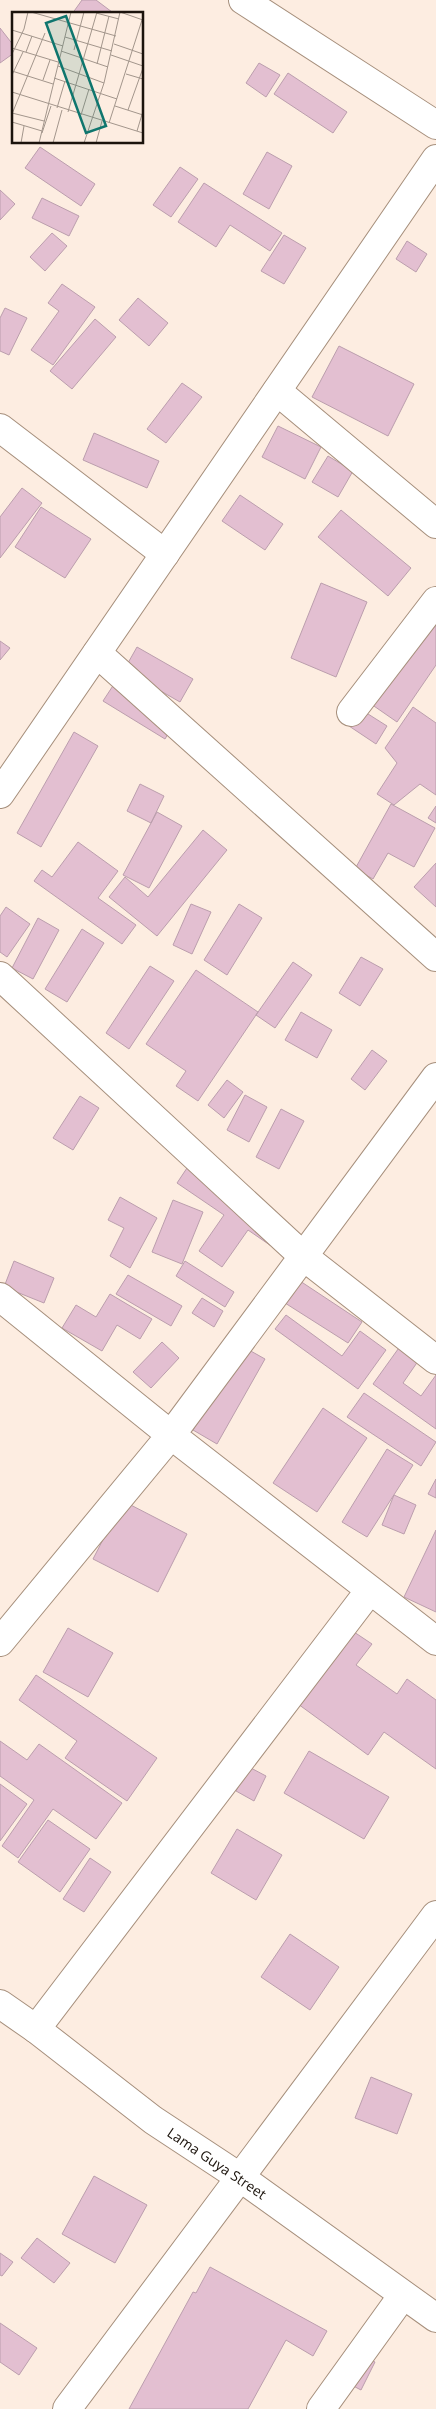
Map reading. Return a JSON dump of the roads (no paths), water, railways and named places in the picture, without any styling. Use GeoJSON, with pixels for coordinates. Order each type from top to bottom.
{"type":"FeatureCollection","features":[{"type":"Feature","properties":{"kind":"street"},"geometry":{"type":"LineString","coordinates":[[244,0],[436,125]]}},
{"type":"Feature","properties":{"kind":"street"},"geometry":{"type":"LineString","coordinates":[[0,794],[436,159]]}},
{"type":"Feature","properties":{"kind":"street"},"geometry":{"type":"LineString","coordinates":[[277,391],[436,524]]}},
{"type":"Feature","properties":{"kind":"street"},"geometry":{"type":"LineString","coordinates":[[0,428],[166,554]]}},
{"type":"Feature","properties":{"kind":"street"},"geometry":{"type":"LineString","coordinates":[[351,712],[436,601]]}},
{"type":"Feature","properties":{"kind":"street"},"geometry":{"type":"LineString","coordinates":[[97,653],[436,957]]}},
{"type":"Feature","properties":{"kind":"street"},"geometry":{"type":"LineString","coordinates":[[0,976],[303,1256],[436,1360]]}},
{"type":"Feature","properties":{"kind":"street"},"geometry":{"type":"LineString","coordinates":[[0,1642],[171,1434],[436,1077]]}},
{"type":"Feature","properties":{"kind":"street"},"geometry":{"type":"LineString","coordinates":[[0,1297],[171,1434],[436,1641]]}},
{"type":"Feature","properties":{"kind":"street"},"geometry":{"type":"LineString","coordinates":[[36,2029],[370,1590]]}},
{"type":"Feature","properties":{"kind":"street"},"geometry":{"type":"LineString","coordinates":[[67,2409],[436,1915]]}},
{"type":"Feature","properties":{"kind":"street","name":"Lama Guya Street"},"geometry":{"type":"LineString","coordinates":[[0,2004],[36,2029],[153,2120],[240,2178],[436,2318]]}},
{"type":"Feature","properties":{"kind":"street"},"geometry":{"type":"LineString","coordinates":[[321,2409],[404,2294]]}}]}
